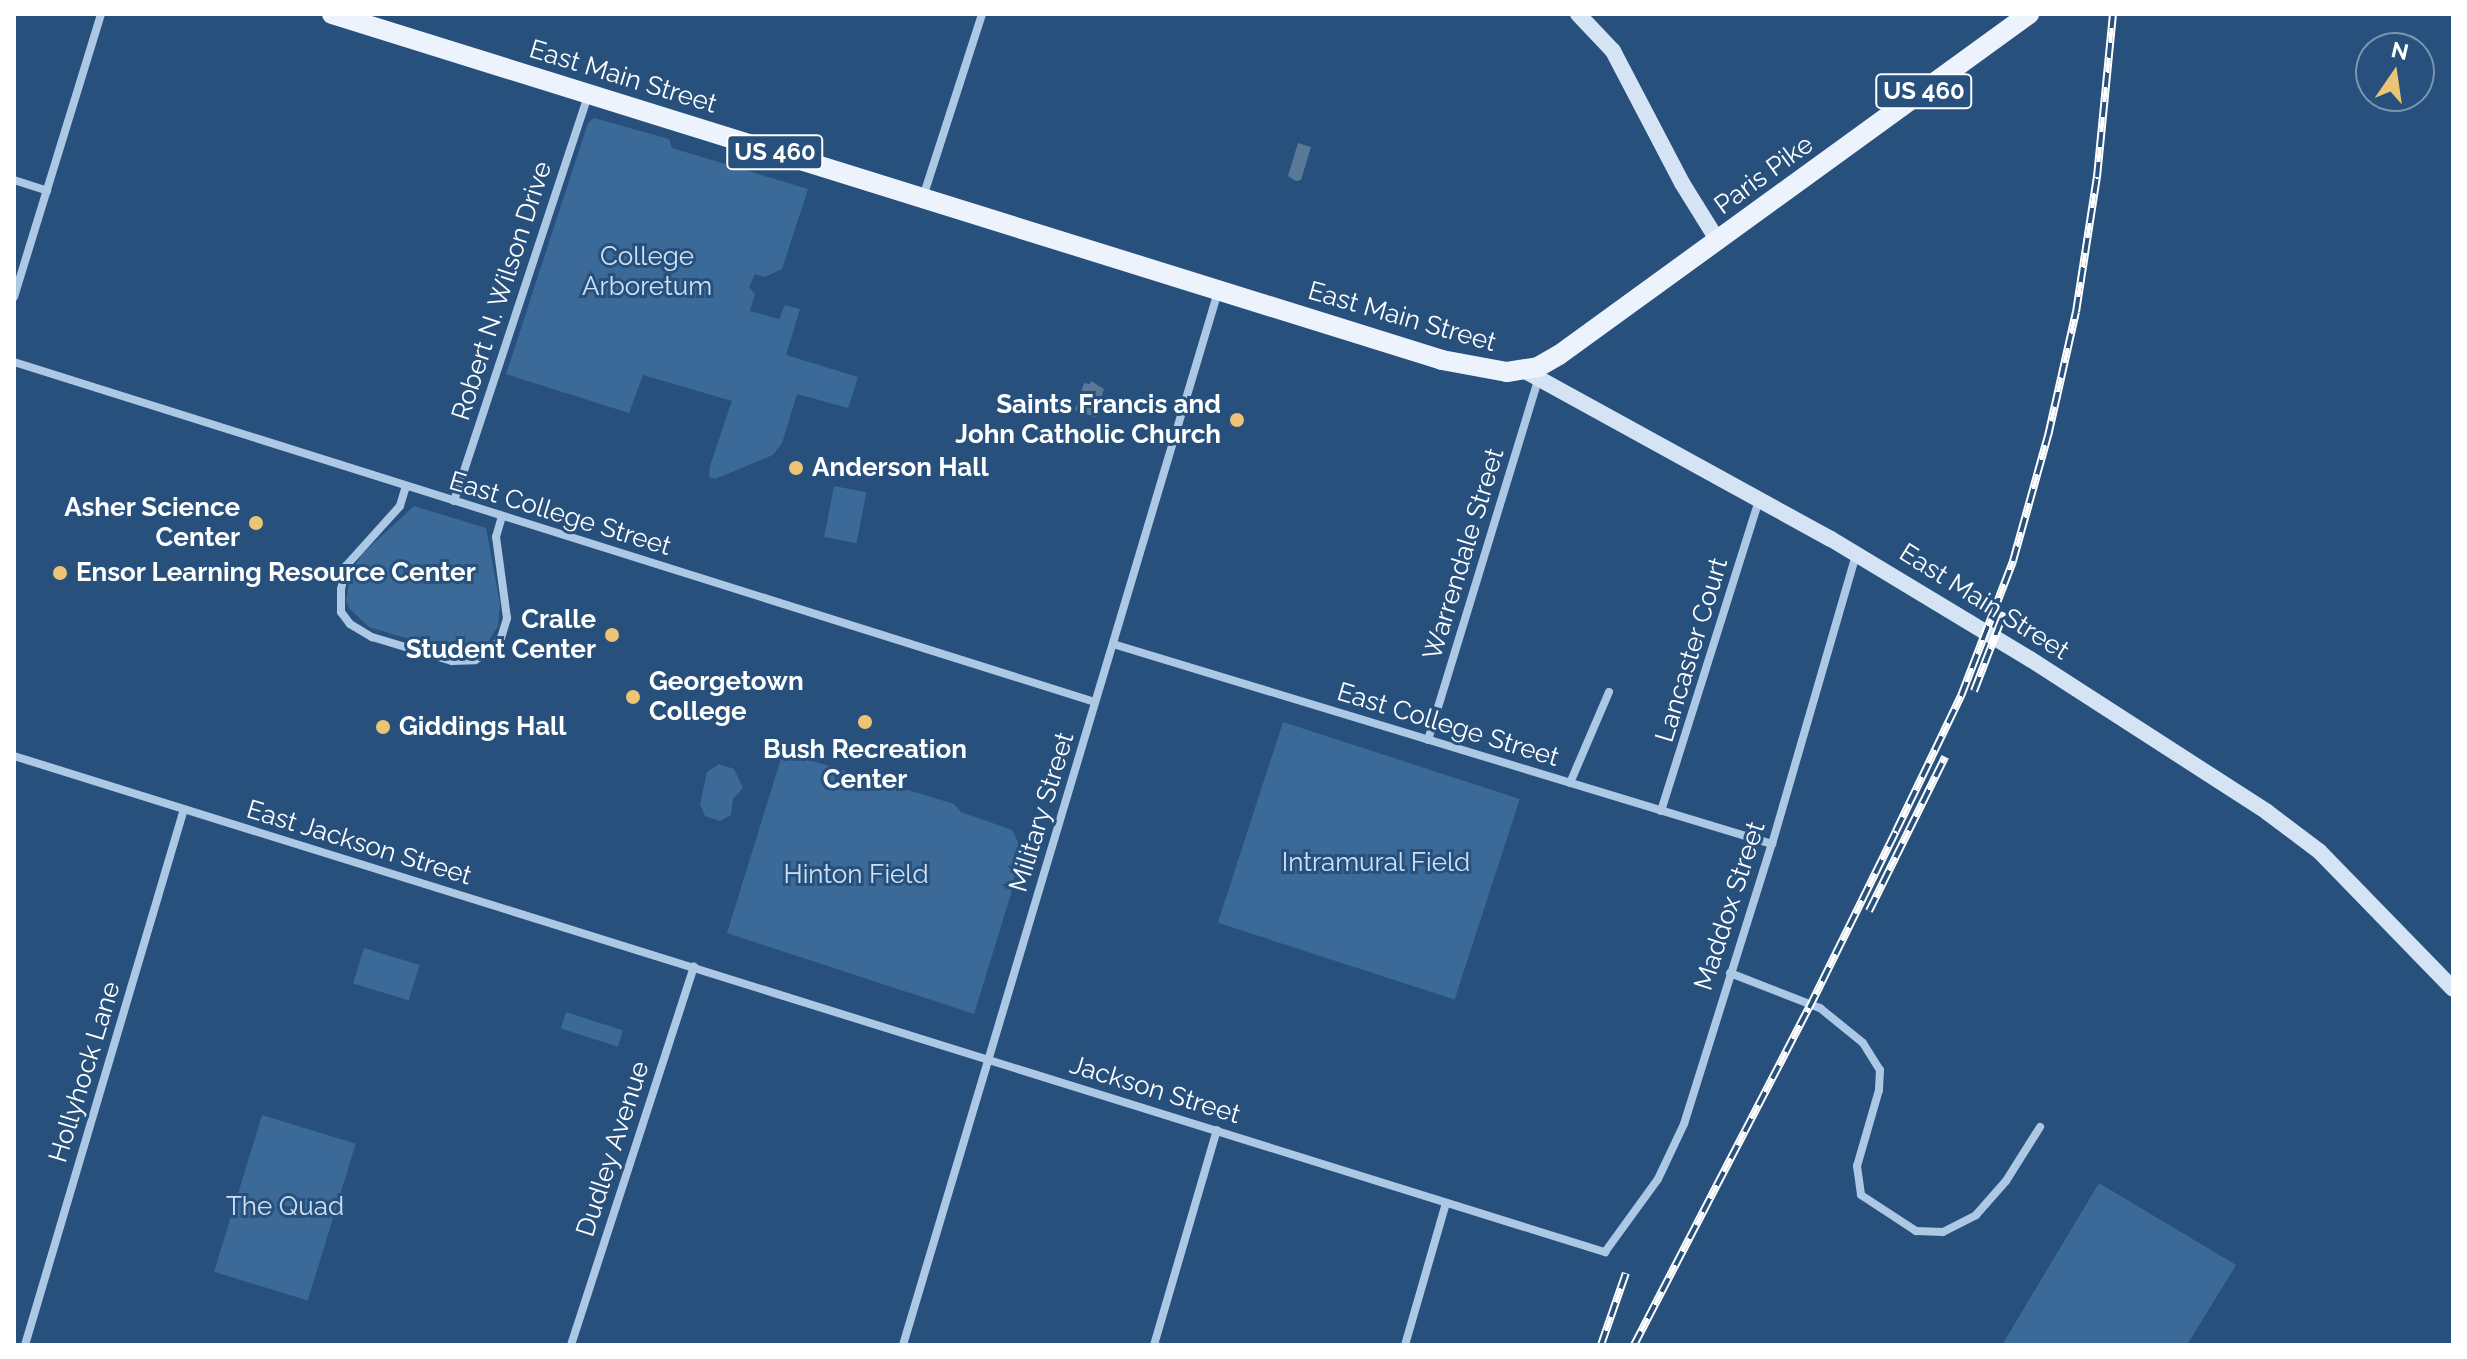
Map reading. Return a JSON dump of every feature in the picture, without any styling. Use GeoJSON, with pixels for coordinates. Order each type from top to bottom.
{"type":"FeatureCollection","features":[{"type":"Feature","properties":{"kind":"main road","name":"East Main Street"},"geometry":{"type":"LineString","coordinates":[[332,14],[1442,360],[1495,372],[1532,375]]}},
{"type":"Feature","properties":{"kind":"main road","name":"Paris Pike"},"geometry":{"type":"LineString","coordinates":[[1532,375],[2029,14]]}},
{"type":"Feature","properties":{"kind":"street"},"geometry":{"type":"LineString","coordinates":[[14,297],[101,14]]}},
{"type":"Feature","properties":{"kind":"street"},"geometry":{"type":"LineString","coordinates":[[923,198],[982,14]]}},
{"type":"Feature","properties":{"kind":"street"},"geometry":{"type":"LineString","coordinates":[[1578,14],[1613,51],[1682,183],[1718,241]]}},
{"type":"Feature","properties":{"kind":"street","name":"Robert N. Wilson Drive"},"geometry":{"type":"LineString","coordinates":[[454,501],[588,93]]}},
{"type":"Feature","properties":{"kind":"street"},"geometry":{"type":"LineString","coordinates":[[14,180],[47,191]]}},
{"type":"Feature","properties":{"kind":"street","name":"Military Street"},"geometry":{"type":"LineString","coordinates":[[903,1345],[1219,290]]}},
{"type":"Feature","properties":{"kind":"street","name":"East College Street"},"geometry":{"type":"LineString","coordinates":[[14,362],[1095,702]]}},
{"type":"Feature","properties":{"kind":"street","name":"East Main Street"},"geometry":{"type":"LineString","coordinates":[[1532,375],[1856,554],[2030,659],[2296,833],[2319,851],[2453,989]]}},
{"type":"Feature","properties":{"kind":"street","name":"Warrendale Street"},"geometry":{"type":"LineString","coordinates":[[1428,740],[1532,375]]}},
{"type":"Feature","properties":{"kind":"street"},"geometry":{"type":"LineString","coordinates":[[406,486],[400,506],[346,566],[339,602],[341,612],[350,624],[372,637],[452,661],[475,660],[490,651],[501,638],[507,618],[496,537],[502,516]]}},
{"type":"Feature","properties":{"kind":"street","name":"Lancaster Court"},"geometry":{"type":"LineString","coordinates":[[1661,811],[1759,500]]}},
{"type":"Feature","properties":{"kind":"street","name":"Maddox Street"},"geometry":{"type":"LineString","coordinates":[[1605,1252],[1658,1179],[1684,1124],[1772,844],[1856,554]]}},
{"type":"Feature","properties":{"kind":"street","name":"East College Street"},"geometry":{"type":"LineString","coordinates":[[1113,644],[1772,844]]}},
{"type":"Feature","properties":{"kind":"street"},"geometry":{"type":"LineString","coordinates":[[1570,783],[1609,692]]}},
{"type":"Feature","properties":{"kind":"street","name":"East Jackson Street"},"geometry":{"type":"LineString","coordinates":[[14,756],[694,966]]}},
{"type":"Feature","properties":{"kind":"street","name":"Hollyhock Lane"},"geometry":{"type":"LineString","coordinates":[[25,1345],[184,809]]}},
{"type":"Feature","properties":{"kind":"street","name":"Jackson Street"},"geometry":{"type":"LineString","coordinates":[[694,966],[1605,1252]]}},
{"type":"Feature","properties":{"kind":"street","name":"Dudley Avenue"},"geometry":{"type":"LineString","coordinates":[[571,1345],[694,966]]}},
{"type":"Feature","properties":{"kind":"street"},"geometry":{"type":"LineString","coordinates":[[1730,973],[1820,1008],[1863,1043],[1880,1070],[1879,1090],[1857,1166],[1861,1195],[1916,1231],[1943,1232],[1976,1215],[2006,1181],[2040,1127]]}},
{"type":"Feature","properties":{"kind":"street"},"geometry":{"type":"LineString","coordinates":[[1154,1345],[1217,1130]]}},
{"type":"Feature","properties":{"kind":"street"},"geometry":{"type":"LineString","coordinates":[[1405,1345],[1446,1203]]}},
{"type":"Feature","properties":{"kind":"green space","name":"College Arboretum"},"geometry":{"type":"Polygon","coordinates":[[[594,118],[669,139],[672,148],[808,189],[782,269],[765,277],[755,274],[749,287],[755,294],[750,311],[779,319],[785,305],[800,309],[786,355],[858,377],[848,408],[797,394],[782,443],[773,455],[715,479],[709,477],[710,466],[732,401],[643,375],[629,413],[506,374],[588,123],[594,118]]]}},
{"type":"Feature","properties":{"kind":"green space"},"geometry":{"type":"Polygon","coordinates":[[[834,486],[866,492],[856,543],[824,537],[834,486]]]}},
{"type":"Feature","properties":{"kind":"green space"},"geometry":{"type":"Polygon","coordinates":[[[414,506],[486,528],[500,604],[498,626],[486,645],[476,652],[462,655],[369,627],[349,608],[346,600],[351,572],[363,553],[414,506]]]}},
{"type":"Feature","properties":{"kind":"green space","name":"Intramural Field"},"geometry":{"type":"Polygon","coordinates":[[[1283,722],[1520,799],[1455,1000],[1218,923],[1283,722]]]}},
{"type":"Feature","properties":{"kind":"green space","name":"Hinton Field"},"geometry":{"type":"Polygon","coordinates":[[[783,752],[954,804],[961,812],[1012,830],[1018,842],[1019,857],[1011,894],[974,1014],[727,933],[783,752]]]}},
{"type":"Feature","properties":{"kind":"green space"},"geometry":{"type":"Polygon","coordinates":[[[719,764],[734,769],[743,788],[733,799],[731,815],[720,821],[705,816],[700,804],[707,772],[719,764]]]}},
{"type":"Feature","properties":{"kind":"green space"},"geometry":{"type":"Polygon","coordinates":[[[364,948],[419,965],[409,1000],[353,983],[364,948]]]}},
{"type":"Feature","properties":{"kind":"green space"},"geometry":{"type":"Polygon","coordinates":[[[566,1012],[623,1031],[618,1047],[561,1028],[566,1012]]]}},
{"type":"Feature","properties":{"kind":"green space","name":"The Quad"},"geometry":{"type":"Polygon","coordinates":[[[262,1115],[356,1144],[308,1300],[214,1272],[262,1115]]]}},
{"type":"Feature","properties":{"kind":"green space"},"geometry":{"type":"Polygon","coordinates":[[[2099,1183],[2236,1265],[2187,1345],[2002,1345],[2099,1183]]]}},
{"type":"Feature","properties":{"kind":"shaded area"},"geometry":{"type":"Polygon","coordinates":[[[1298,143],[1311,147],[1301,180],[1296,181],[1288,176],[1298,143]]]}},
{"type":"Feature","properties":{"kind":"shaded area"},"geometry":{"type":"Polygon","coordinates":[[[1091,381],[1104,389],[1095,417],[1075,410],[1084,383],[1090,384],[1091,381]]]}},
{"type":"Feature","properties":{"kind":"railway"},"geometry":{"type":"LineString","coordinates":[[1634,1345],[1809,1008],[1896,831],[1961,696],[2013,561],[2048,436],[2076,312],[2097,177],[2113,14]]}},
{"type":"Feature","properties":{"kind":"railway"},"geometry":{"type":"LineString","coordinates":[[1974,691],[2004,613]]}},
{"type":"Feature","properties":{"kind":"railway"},"geometry":{"type":"LineString","coordinates":[[1869,911],[1945,757]]}},
{"type":"Feature","properties":{"kind":"railway"},"geometry":{"type":"LineString","coordinates":[[1601,1345],[1626,1273]]}},
{"type":"Feature","properties":{"kind":"place","name":"Saints Francis and John Catholic Church"},"geometry":{"type":"Point","coordinates":[1237,420]}},
{"type":"Feature","properties":{"kind":"place","name":"Anderson Hall"},"geometry":{"type":"Point","coordinates":[796,468]}},
{"type":"Feature","properties":{"kind":"place","name":"Asher Science Center"},"geometry":{"type":"Point","coordinates":[256,523]}},
{"type":"Feature","properties":{"kind":"place","name":"Ensor Learning Resource Center"},"geometry":{"type":"Point","coordinates":[60,573]}},
{"type":"Feature","properties":{"kind":"place","name":"Cralle Student Center"},"geometry":{"type":"Point","coordinates":[612,635]}},
{"type":"Feature","properties":{"kind":"place","name":"Georgetown College"},"geometry":{"type":"Point","coordinates":[633,697]}},
{"type":"Feature","properties":{"kind":"place","name":"Bush Recreation Center"},"geometry":{"type":"Point","coordinates":[865,722]}},
{"type":"Feature","properties":{"kind":"place","name":"Giddings Hall"},"geometry":{"type":"Point","coordinates":[383,727]}}]}
